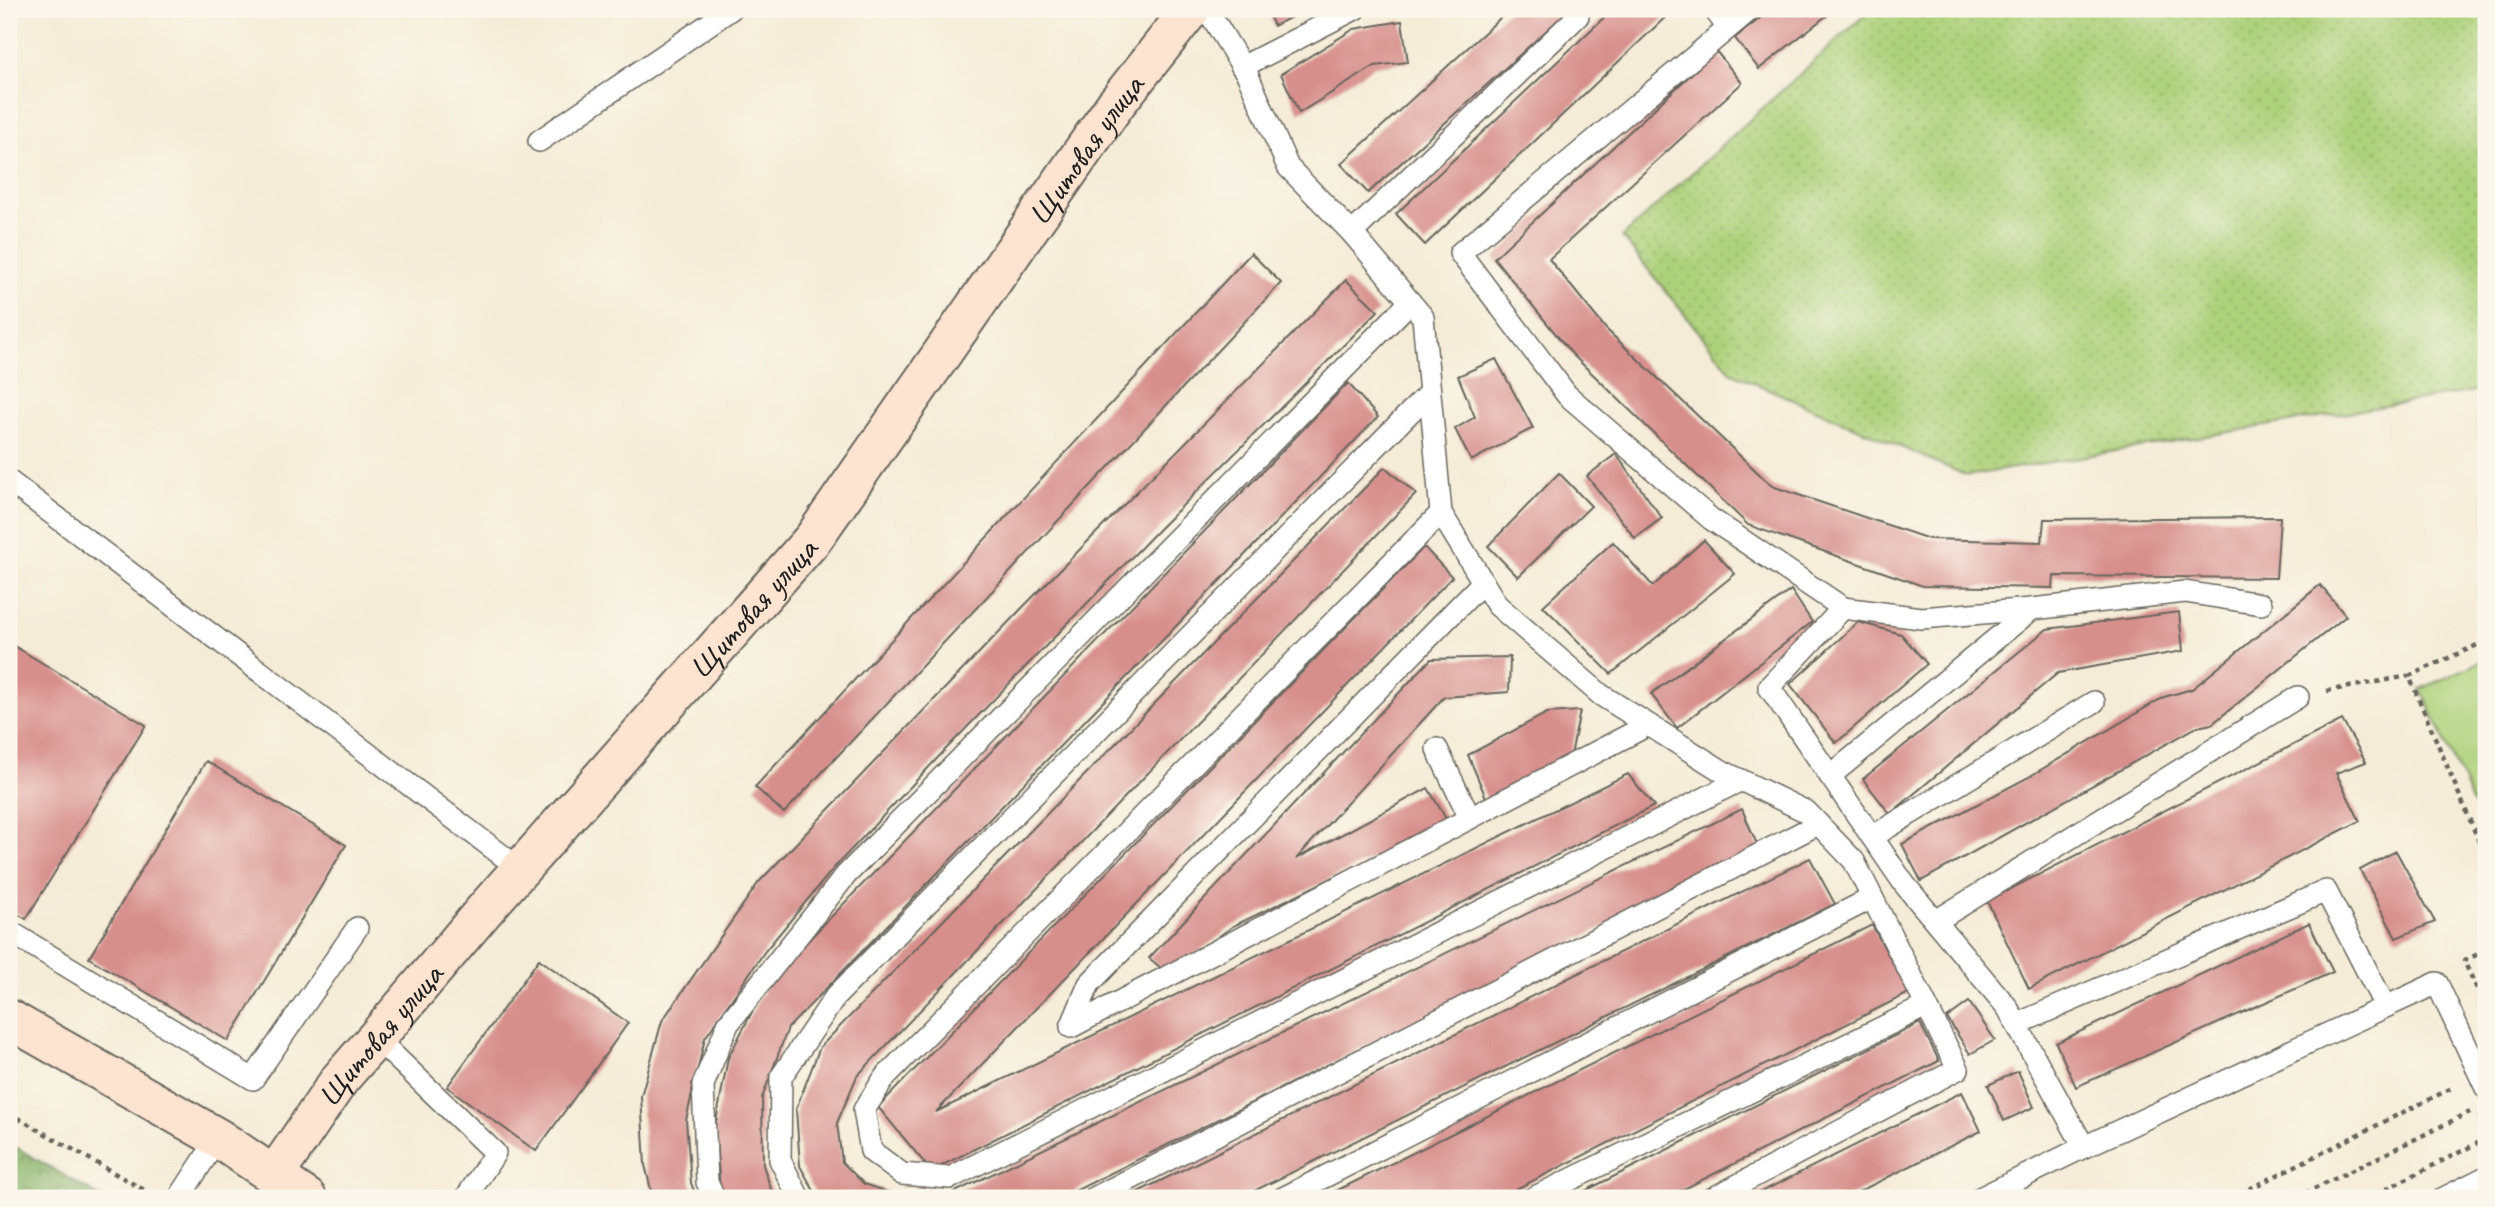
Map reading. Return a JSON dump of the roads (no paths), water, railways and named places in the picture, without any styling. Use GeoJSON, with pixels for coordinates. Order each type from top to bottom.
{"type":"FeatureCollection","features":[{"type":"Feature","properties":{"kind":"street","name":"Щитовая улица"},"geometry":{"type":"LineString","coordinates":[[274,1176],[340,1079],[520,869],[813,539],[1115,105],[1191,9]]}},
{"type":"Feature","properties":{"kind":"street"},"geometry":{"type":"LineString","coordinates":[[9,1019],[218,1138],[307,1198]]}},
{"type":"Feature","properties":{"kind":"lane"},"geometry":{"type":"LineString","coordinates":[[539,141],[731,9]]}},
{"type":"Feature","properties":{"kind":"lane"},"geometry":{"type":"LineString","coordinates":[[1207,9],[1242,67],[1288,167],[1352,233],[1423,317],[1441,513],[1497,605],[1591,686],[1648,725],[1722,771],[1807,812],[1853,861],[1958,1069],[1713,1198]]}},
{"type":"Feature","properties":{"kind":"lane"},"geometry":{"type":"LineString","coordinates":[[1242,67],[1355,9]]}},
{"type":"Feature","properties":{"kind":"lane"},"geometry":{"type":"LineString","coordinates":[[1714,9],[1728,28]]}},
{"type":"Feature","properties":{"kind":"lane"},"geometry":{"type":"LineString","coordinates":[[1751,9],[1460,253],[1567,395],[1711,519],[1843,608],[1921,618],[2185,592],[2261,604]]}},
{"type":"Feature","properties":{"kind":"lane"},"geometry":{"type":"LineString","coordinates":[[1352,233],[1578,16]]}},
{"type":"Feature","properties":{"kind":"lane"},"geometry":{"type":"LineString","coordinates":[[714,1198],[707,1182],[703,1085],[728,1024],[846,875],[1410,302]]}},
{"type":"Feature","properties":{"kind":"lane"},"geometry":{"type":"LineString","coordinates":[[799,1198],[780,1160],[781,1077],[836,996],[1429,394]]}},
{"type":"Feature","properties":{"kind":"lane"},"geometry":{"type":"LineString","coordinates":[[9,481],[520,869]]}},
{"type":"Feature","properties":{"kind":"lane"},"geometry":{"type":"LineString","coordinates":[[1441,513],[886,1077],[864,1110],[871,1151],[902,1174],[950,1178],[1741,780]]}},
{"type":"Feature","properties":{"kind":"lane"},"geometry":{"type":"LineString","coordinates":[[1483,582],[1089,984],[1071,1027],[1648,725]]}},
{"type":"Feature","properties":{"kind":"lane"},"geometry":{"type":"LineString","coordinates":[[1843,608],[1769,687],[1905,885],[2007,1007],[2084,1147]]}},
{"type":"Feature","properties":{"kind":"lane"},"geometry":{"type":"LineString","coordinates":[[1830,776],[2032,609]]}},
{"type":"Feature","properties":{"kind":"lane"},"geometry":{"type":"LineString","coordinates":[[1936,921],[2298,697]]}},
{"type":"Feature","properties":{"kind":"lane"},"geometry":{"type":"LineString","coordinates":[[1872,837],[2094,702]]}},
{"type":"Feature","properties":{"kind":"lane"},"geometry":{"type":"LineString","coordinates":[[1437,750],[1470,818]]}},
{"type":"Feature","properties":{"kind":"lane"},"geometry":{"type":"LineString","coordinates":[[1094,1198],[1818,824]]}},
{"type":"Feature","properties":{"kind":"lane"},"geometry":{"type":"LineString","coordinates":[[2017,1024],[2326,891],[2385,1006]]}},
{"type":"Feature","properties":{"kind":"lane"},"geometry":{"type":"LineString","coordinates":[[1283,1198],[1872,898]]}},
{"type":"Feature","properties":{"kind":"lane"},"geometry":{"type":"LineString","coordinates":[[9,931],[253,1079],[358,928]]}},
{"type":"Feature","properties":{"kind":"lane"},"geometry":{"type":"LineString","coordinates":[[1980,1198],[2437,983],[2486,1088]]}},
{"type":"Feature","properties":{"kind":"lane"},"geometry":{"type":"LineString","coordinates":[[1533,1198],[1926,1006]]}},
{"type":"Feature","properties":{"kind":"lane"},"geometry":{"type":"LineString","coordinates":[[376,1038],[495,1153],[466,1198]]}},
{"type":"Feature","properties":{"kind":"lane"},"geometry":{"type":"LineString","coordinates":[[179,1198],[218,1138]]}},
{"type":"Feature","properties":{"kind":"lane"},"geometry":{"type":"LineString","coordinates":[[2444,1198],[2486,1177]]}}]}
